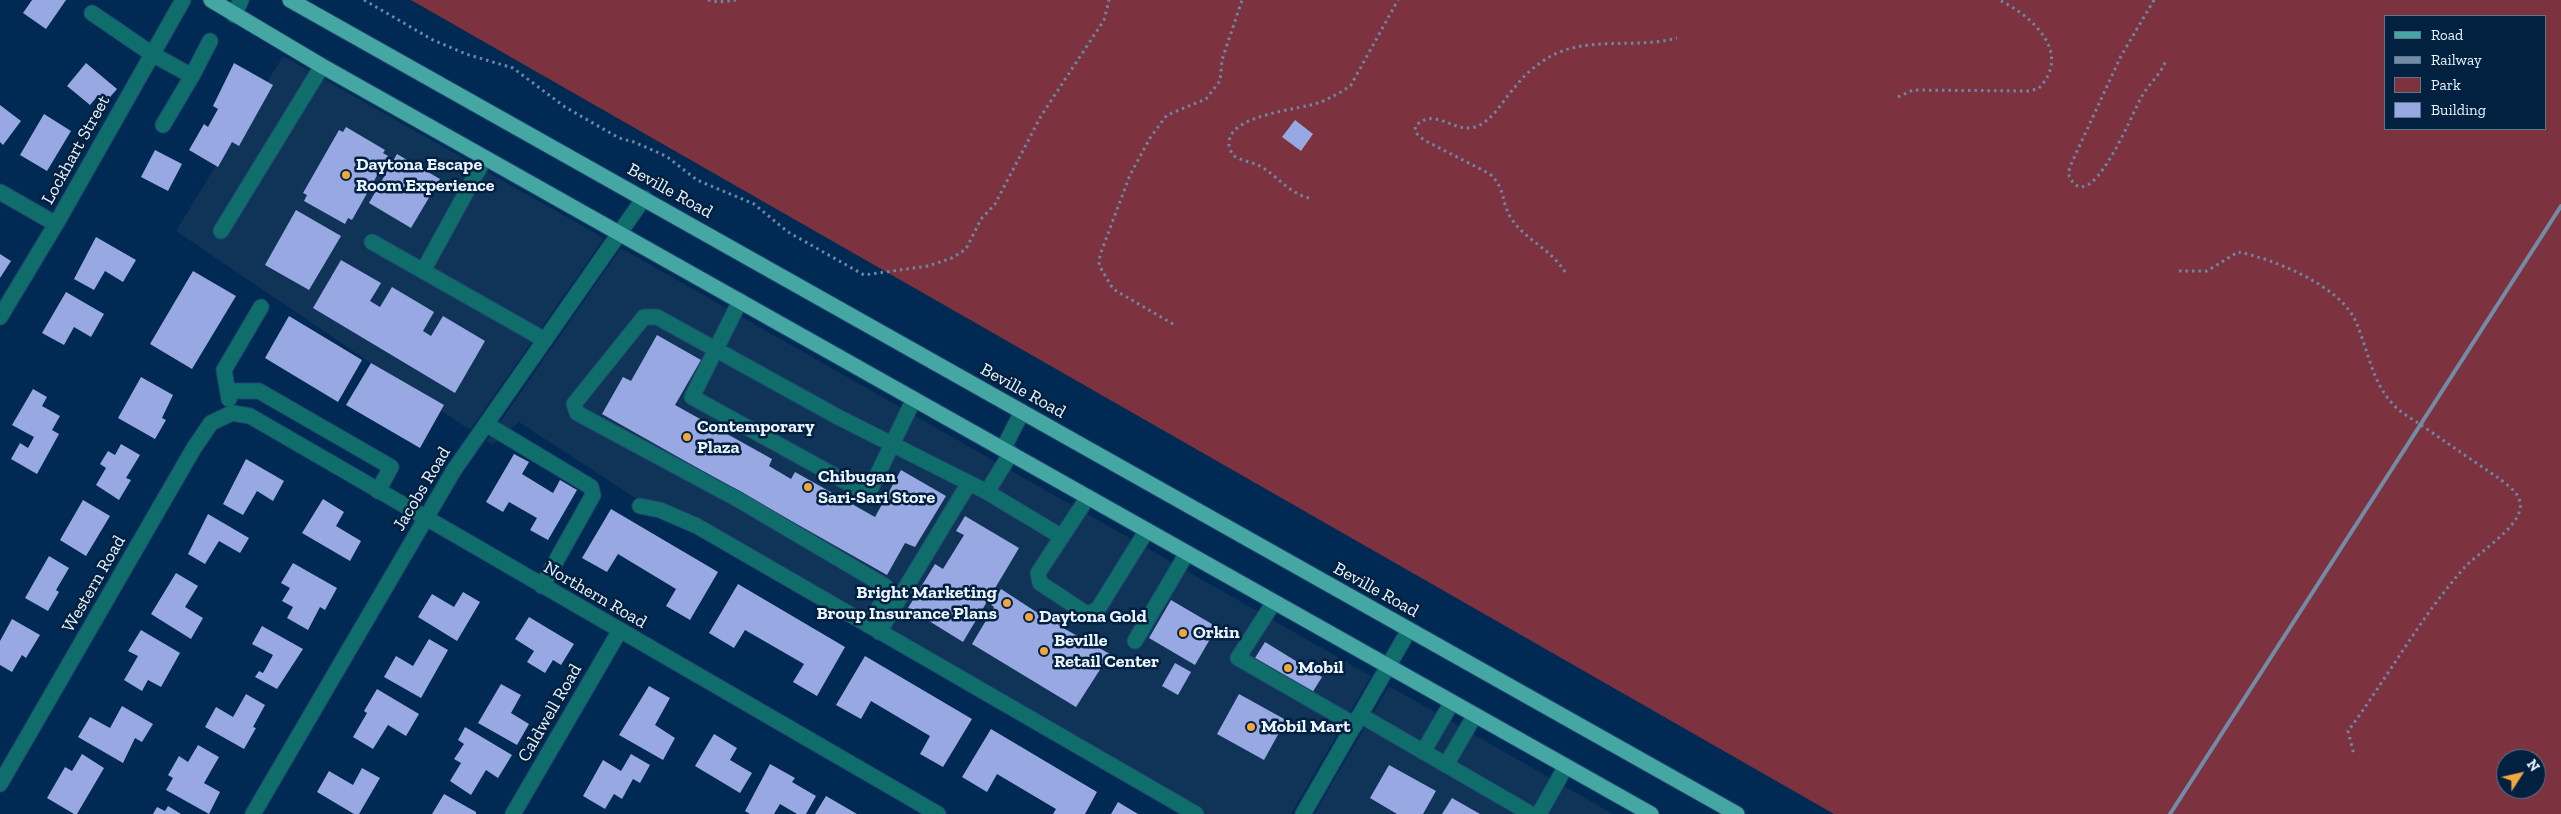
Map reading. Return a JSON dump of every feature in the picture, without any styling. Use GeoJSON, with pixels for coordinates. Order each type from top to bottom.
{"type":"FeatureCollection","features":[{"type":"Feature","properties":{"kind":"main road"},"geometry":{"type":"LineString","coordinates":[[211,0],[322,66],[1651,814]]}},
{"type":"Feature","properties":{"kind":"main road","name":"Beville Road"},"geometry":{"type":"LineString","coordinates":[[290,0],[1737,814]]}},
{"type":"Feature","properties":{"kind":"street","name":"Lockhart Street"},"geometry":{"type":"LineString","coordinates":[[0,317],[56,224],[183,0]]}},
{"type":"Feature","properties":{"kind":"street"},"geometry":{"type":"LineString","coordinates":[[234,15],[241,0]]}},
{"type":"Feature","properties":{"kind":"street"},"geometry":{"type":"LineString","coordinates":[[92,13],[152,54],[192,76]]}},
{"type":"Feature","properties":{"kind":"street"},"geometry":{"type":"LineString","coordinates":[[163,125],[210,41]]}},
{"type":"Feature","properties":{"kind":"street"},"geometry":{"type":"LineString","coordinates":[[221,231],[322,66]]}},
{"type":"Feature","properties":{"kind":"street"},"geometry":{"type":"LineString","coordinates":[[423,271],[485,158]]}},
{"type":"Feature","properties":{"kind":"street"},"geometry":{"type":"LineString","coordinates":[[0,192],[56,224]]}},
{"type":"Feature","properties":{"kind":"street","name":"Jacobs Road"},"geometry":{"type":"LineString","coordinates":[[253,814],[454,470],[644,198]]}},
{"type":"Feature","properties":{"kind":"street"},"geometry":{"type":"LineString","coordinates":[[372,242],[545,340]]}},
{"type":"Feature","properties":{"kind":"street"},"geometry":{"type":"LineString","coordinates":[[740,301],[692,396],[868,494],[914,399]]}},
{"type":"Feature","properties":{"kind":"street"},"geometry":{"type":"LineString","coordinates":[[232,413],[224,370],[261,307]]}},
{"type":"Feature","properties":{"kind":"street"},"geometry":{"type":"LineString","coordinates":[[873,628],[889,592],[885,586],[739,500],[577,413],[574,404],[644,317],[657,316],[892,444],[987,492],[1062,537]]}},
{"type":"Feature","properties":{"kind":"street"},"geometry":{"type":"LineString","coordinates":[[228,391],[259,391],[392,467],[378,491]]}},
{"type":"Feature","properties":{"kind":"street"},"geometry":{"type":"LineString","coordinates":[[987,492],[1007,451],[1022,412]]}},
{"type":"Feature","properties":{"kind":"street","name":"Northern Road"},"geometry":{"type":"LineString","coordinates":[[232,413],[250,416],[619,632],[938,814]]}},
{"type":"Feature","properties":{"kind":"street","name":"Western Road"},"geometry":{"type":"LineString","coordinates":[[0,784],[194,448],[211,423],[232,413]]}},
{"type":"Feature","properties":{"kind":"street"},"geometry":{"type":"LineString","coordinates":[[486,424],[591,487],[594,495],[542,586]]}},
{"type":"Feature","properties":{"kind":"street"},"geometry":{"type":"LineString","coordinates":[[873,628],[969,483]]}},
{"type":"Feature","properties":{"kind":"street"},"geometry":{"type":"LineString","coordinates":[[1088,497],[1038,573],[1040,584],[1087,614],[1098,609],[1147,530]]}},
{"type":"Feature","properties":{"kind":"street"},"geometry":{"type":"LineString","coordinates":[[640,506],[660,510],[697,526],[1196,814]]}},
{"type":"Feature","properties":{"kind":"street"},"geometry":{"type":"LineString","coordinates":[[1135,641],[1187,553]]}},
{"type":"Feature","properties":{"kind":"street"},"geometry":{"type":"LineString","coordinates":[[1274,602],[1238,658],[1357,720],[1424,752],[1530,814]]}},
{"type":"Feature","properties":{"kind":"street"},"geometry":{"type":"LineString","coordinates":[[1303,814],[1409,630]]}},
{"type":"Feature","properties":{"kind":"street","name":"Caldwell Road"},"geometry":{"type":"LineString","coordinates":[[513,814],[619,632]]}},
{"type":"Feature","properties":{"kind":"street"},"geometry":{"type":"LineString","coordinates":[[1424,752],[1452,702]]}},
{"type":"Feature","properties":{"kind":"street"},"geometry":{"type":"LineString","coordinates":[[1446,765],[1475,715]]}},
{"type":"Feature","properties":{"kind":"street"},"geometry":{"type":"LineString","coordinates":[[1539,814],[1566,766]]}},
{"type":"Feature","properties":{"kind":"path"},"geometry":{"type":"LineString","coordinates":[[364,0],[433,40],[466,54],[513,68],[573,111],[618,138],[634,142],[666,156],[697,180],[754,204],[788,232],[864,275],[928,266],[952,258],[966,249],[982,219],[995,204],[1030,136],[1037,127],[1041,116],[1104,20],[1109,0]]}},
{"type":"Feature","properties":{"kind":"path"},"geometry":{"type":"LineString","coordinates":[[708,0],[718,2],[736,0]]}},
{"type":"Feature","properties":{"kind":"path"},"geometry":{"type":"LineString","coordinates":[[1173,324],[1113,290],[1098,265],[1100,255],[1130,176],[1150,138],[1167,116],[1206,99],[1220,81],[1222,60],[1242,0]]}},
{"type":"Feature","properties":{"kind":"path"},"geometry":{"type":"LineString","coordinates":[[1309,198],[1290,190],[1260,166],[1233,155],[1229,147],[1229,140],[1236,129],[1246,122],[1262,116],[1320,102],[1340,93],[1351,85],[1398,0]]}},
{"type":"Feature","properties":{"kind":"path"},"geometry":{"type":"LineString","coordinates":[[1898,97],[1913,90],[2028,91],[2038,89],[2048,74],[2051,61],[2048,41],[2027,16],[1999,0]]}},
{"type":"Feature","properties":{"kind":"path"},"geometry":{"type":"LineString","coordinates":[[2154,0],[2122,56],[2072,162],[2068,173],[2075,184],[2089,185],[2105,169],[2141,96],[2163,69],[2166,60]]}},
{"type":"Feature","properties":{"kind":"path"},"geometry":{"type":"LineString","coordinates":[[1565,272],[1550,252],[1514,223],[1499,182],[1490,174],[1424,140],[1416,132],[1415,127],[1420,122],[1433,118],[1466,129],[1477,127],[1494,113],[1530,71],[1542,62],[1566,50],[1582,46],[1660,43],[1677,38]]}},
{"type":"Feature","properties":{"kind":"path"},"geometry":{"type":"LineString","coordinates":[[2179,271],[2207,271],[2238,252],[2258,256],[2300,274],[2330,292],[2349,309],[2356,320],[2379,382],[2390,402],[2407,416],[2497,477],[2514,490],[2519,499],[2520,510],[2509,527],[2453,580],[2380,689],[2348,731],[2354,755]]}},
{"type":"Feature","properties":{"kind":"shaded area"},"geometry":{"type":"Polygon","coordinates":[[[283,56],[604,238],[470,430],[176,231],[283,56]]]}},
{"type":"Feature","properties":{"kind":"shaded area"},"geometry":{"type":"Polygon","coordinates":[[[621,248],[1371,676],[1291,814],[1181,814],[632,496],[519,422],[492,445],[487,441],[621,248]]]}},
{"type":"Feature","properties":{"kind":"shaded area"},"geometry":{"type":"Polygon","coordinates":[[[1389,686],[1613,814],[1314,814],[1389,686]]]}},
{"type":"Feature","properties":{"kind":"green space"},"geometry":{"type":"Polygon","coordinates":[[[411,0],[2561,0],[2561,814],[1834,814],[411,0]]]}},
{"type":"Feature","properties":{"kind":"building"},"geometry":{"type":"Polygon","coordinates":[[[32,0],[66,0],[46,29],[23,13],[32,0]]]}},
{"type":"Feature","properties":{"kind":"building"},"geometry":{"type":"Polygon","coordinates":[[[86,63],[117,89],[104,104],[96,98],[90,105],[67,86],[86,63]]]}},
{"type":"Feature","properties":{"kind":"building"},"geometry":{"type":"Polygon","coordinates":[[[234,63],[273,85],[239,146],[232,142],[218,167],[189,150],[204,124],[208,127],[218,109],[213,106],[234,63]]]}},
{"type":"Feature","properties":{"kind":"building"},"geometry":{"type":"Polygon","coordinates":[[[0,105],[21,121],[3,145],[0,142],[0,105]]]}},
{"type":"Feature","properties":{"kind":"building"},"geometry":{"type":"Polygon","coordinates":[[[44,114],[71,131],[47,171],[20,155],[44,114]]]}},
{"type":"Feature","properties":{"kind":"building"},"geometry":{"type":"Polygon","coordinates":[[[1295,120],[1313,134],[1301,151],[1282,137],[1295,120]]]}},
{"type":"Feature","properties":{"kind":"building","name":"Daytona Escape Room Experience"},"geometry":{"type":"Polygon","coordinates":[[[346,127],[385,150],[383,153],[388,156],[352,220],[348,218],[345,224],[304,201],[307,195],[303,193],[339,130],[343,132],[346,127]]]}},
{"type":"Feature","properties":{"kind":"building"},"geometry":{"type":"Polygon","coordinates":[[[155,150],[182,164],[168,191],[141,177],[155,150]]]}},
{"type":"Feature","properties":{"kind":"building"},"geometry":{"type":"Polygon","coordinates":[[[397,154],[440,179],[411,228],[369,203],[397,154]]]}},
{"type":"Feature","properties":{"kind":"building"},"geometry":{"type":"Polygon","coordinates":[[[296,210],[341,236],[309,290],[265,265],[296,210]]]}},
{"type":"Feature","properties":{"kind":"building"},"geometry":{"type":"Polygon","coordinates":[[[96,237],[136,260],[123,282],[105,271],[94,290],[74,279],[96,237]]]}},
{"type":"Feature","properties":{"kind":"building"},"geometry":{"type":"Polygon","coordinates":[[[0,254],[11,261],[0,278],[0,254]]]}},
{"type":"Feature","properties":{"kind":"building"},"geometry":{"type":"Polygon","coordinates":[[[341,260],[381,283],[370,301],[380,307],[392,287],[434,312],[423,331],[431,336],[443,316],[485,341],[455,393],[313,308],[341,260]]]}},
{"type":"Feature","properties":{"kind":"building"},"geometry":{"type":"Polygon","coordinates":[[[193,271],[236,296],[192,369],[150,344],[193,271]]]}},
{"type":"Feature","properties":{"kind":"building"},"geometry":{"type":"Polygon","coordinates":[[[66,292],[104,314],[91,337],[74,327],[64,345],[42,333],[66,292]]]}},
{"type":"Feature","properties":{"kind":"building"},"geometry":{"type":"Polygon","coordinates":[[[289,316],[362,360],[338,402],[265,358],[289,316]]]}},
{"type":"Feature","properties":{"kind":"building","name":"Contemporary Plaza"},"geometry":{"type":"Polygon","coordinates":[[[657,335],[701,360],[675,405],[772,459],[769,466],[791,479],[795,472],[875,517],[901,470],[946,496],[915,547],[905,543],[887,575],[602,414],[623,377],[631,381],[657,335]]]}},
{"type":"Feature","properties":{"kind":"building"},"geometry":{"type":"Polygon","coordinates":[[[371,363],[444,405],[420,448],[346,405],[371,363]]]}},
{"type":"Feature","properties":{"kind":"building"},"geometry":{"type":"Polygon","coordinates":[[[141,377],[173,395],[162,418],[166,420],[155,439],[118,418],[141,377]]]}},
{"type":"Feature","properties":{"kind":"building"},"geometry":{"type":"Polygon","coordinates":[[[33,389],[47,397],[42,406],[60,416],[52,430],[59,434],[37,474],[11,459],[20,443],[28,448],[34,437],[12,425],[33,389]]]}},
{"type":"Feature","properties":{"kind":"building"},"geometry":{"type":"Polygon","coordinates":[[[121,444],[140,455],[126,478],[131,480],[119,500],[96,485],[106,468],[100,464],[108,451],[115,455],[121,444]]]}},
{"type":"Feature","properties":{"kind":"building"},"geometry":{"type":"Polygon","coordinates":[[[514,454],[529,462],[522,474],[553,493],[560,480],[577,490],[548,540],[530,530],[537,518],[509,502],[503,512],[486,502],[514,454]]]}},
{"type":"Feature","properties":{"kind":"building"},"geometry":{"type":"Polygon","coordinates":[[[246,459],[284,481],[273,501],[257,491],[243,515],[223,504],[246,459]]]}},
{"type":"Feature","properties":{"kind":"building"},"geometry":{"type":"Polygon","coordinates":[[[323,499],[344,512],[336,526],[361,541],[350,561],[302,533],[323,499]]]}},
{"type":"Feature","properties":{"kind":"building"},"geometry":{"type":"Polygon","coordinates":[[[83,500],[110,516],[86,556],[60,540],[83,500]]]}},
{"type":"Feature","properties":{"kind":"building"},"geometry":{"type":"Polygon","coordinates":[[[611,509],[718,572],[690,620],[666,606],[676,589],[618,554],[607,572],[582,558],[611,509]]]}},
{"type":"Feature","properties":{"kind":"building"},"geometry":{"type":"Polygon","coordinates":[[[208,514],[249,538],[240,553],[219,541],[205,564],[188,554],[208,514]]]}},
{"type":"Feature","properties":{"kind":"building"},"geometry":{"type":"Polygon","coordinates":[[[965,516],[1019,548],[963,642],[908,608],[935,564],[943,569],[964,535],[956,531],[965,516]]]}},
{"type":"Feature","properties":{"kind":"building"},"geometry":{"type":"Polygon","coordinates":[[[49,556],[69,568],[56,590],[59,592],[48,611],[25,598],[49,556]]]}},
{"type":"Feature","properties":{"kind":"building"},"geometry":{"type":"Polygon","coordinates":[[[293,563],[337,588],[325,610],[320,607],[308,630],[287,618],[293,607],[282,601],[290,588],[281,583],[293,563]]]}},
{"type":"Feature","properties":{"kind":"building"},"geometry":{"type":"Polygon","coordinates":[[[176,573],[198,586],[185,607],[203,618],[191,639],[151,614],[176,573]]]}},
{"type":"Feature","properties":{"kind":"building"},"geometry":{"type":"Polygon","coordinates":[[[738,584],[845,647],[817,696],[793,682],[804,664],[745,630],[734,648],[709,633],[738,584]]]}},
{"type":"Feature","properties":{"kind":"building","name":"Beville Retail Center"},"geometry":{"type":"Polygon","coordinates":[[[1001,589],[1047,619],[1049,617],[1065,627],[1063,628],[1110,654],[1076,707],[972,644],[994,607],[991,605],[1001,589]]]}},
{"type":"Feature","properties":{"kind":"building"},"geometry":{"type":"Polygon","coordinates":[[[463,592],[480,602],[457,641],[418,617],[432,594],[454,607],[463,592]]]}},
{"type":"Feature","properties":{"kind":"building","name":"Orkin"},"geometry":{"type":"Polygon","coordinates":[[[1171,600],[1217,627],[1195,665],[1149,638],[1171,600]]]}},
{"type":"Feature","properties":{"kind":"building"},"geometry":{"type":"Polygon","coordinates":[[[529,617],[574,644],[561,665],[553,660],[545,673],[527,662],[534,651],[515,639],[529,617]]]}},
{"type":"Feature","properties":{"kind":"building"},"geometry":{"type":"Polygon","coordinates":[[[12,619],[40,635],[26,658],[22,655],[12,672],[0,665],[0,641],[12,619]]]}},
{"type":"Feature","properties":{"kind":"building"},"geometry":{"type":"Polygon","coordinates":[[[262,626],[303,649],[277,689],[255,677],[259,671],[263,673],[273,655],[252,644],[262,626]]]}},
{"type":"Feature","properties":{"kind":"building"},"geometry":{"type":"Polygon","coordinates":[[[141,630],[180,653],[161,687],[148,680],[142,691],[124,680],[138,656],[128,651],[141,630]]]}},
{"type":"Feature","properties":{"kind":"building"},"geometry":{"type":"Polygon","coordinates":[[[429,639],[448,650],[421,698],[384,677],[396,656],[413,666],[429,639]]]}},
{"type":"Feature","properties":{"kind":"building"},"geometry":{"type":"Polygon","coordinates":[[[1265,642],[1322,677],[1312,693],[1255,658],[1265,642]]]}},
{"type":"Feature","properties":{"kind":"building"},"geometry":{"type":"Polygon","coordinates":[[[865,656],[972,719],[943,767],[920,754],[930,736],[871,701],[861,719],[836,705],[865,656]]]}},
{"type":"Feature","properties":{"kind":"building"},"geometry":{"type":"Polygon","coordinates":[[[1175,663],[1191,672],[1178,695],[1162,686],[1175,663]]]}},
{"type":"Feature","properties":{"kind":"building"},"geometry":{"type":"Polygon","coordinates":[[[501,684],[521,695],[511,713],[529,724],[517,745],[478,723],[501,684]]]}},
{"type":"Feature","properties":{"kind":"building"},"geometry":{"type":"Polygon","coordinates":[[[649,686],[670,698],[655,725],[675,738],[663,760],[619,735],[649,686]]]}},
{"type":"Feature","properties":{"kind":"building"},"geometry":{"type":"Polygon","coordinates":[[[377,689],[419,714],[406,736],[388,725],[373,749],[353,737],[367,713],[364,711],[377,689]]]}},
{"type":"Feature","properties":{"kind":"building"},"geometry":{"type":"Polygon","coordinates":[[[246,694],[265,705],[253,727],[256,728],[244,749],[205,727],[216,707],[233,717],[246,694]]]}},
{"type":"Feature","properties":{"kind":"building","name":"Mobil Mart"},"geometry":{"type":"Polygon","coordinates":[[[1239,694],[1286,720],[1264,760],[1217,734],[1239,694]]]}},
{"type":"Feature","properties":{"kind":"building"},"geometry":{"type":"Polygon","coordinates":[[[122,706],[153,724],[142,742],[135,738],[123,763],[78,737],[90,717],[110,728],[122,706]]]}},
{"type":"Feature","properties":{"kind":"building"},"geometry":{"type":"Polygon","coordinates":[[[465,727],[512,755],[498,778],[486,770],[471,795],[450,781],[461,763],[454,759],[464,744],[458,740],[465,727]]]}},
{"type":"Feature","properties":{"kind":"building"},"geometry":{"type":"Polygon","coordinates":[[[991,729],[1097,792],[1085,814],[1053,814],[1056,809],[997,774],[987,792],[962,777],[991,729]]]}},
{"type":"Feature","properties":{"kind":"building"},"geometry":{"type":"Polygon","coordinates":[[[714,734],[737,748],[730,760],[752,773],[740,793],[695,766],[714,734]]]}},
{"type":"Feature","properties":{"kind":"building"},"geometry":{"type":"Polygon","coordinates":[[[198,745],[219,757],[204,783],[220,792],[209,814],[166,790],[173,778],[168,775],[179,756],[188,762],[198,745]]]}},
{"type":"Feature","properties":{"kind":"building"},"geometry":{"type":"Polygon","coordinates":[[[82,754],[104,768],[77,814],[74,814],[47,798],[65,767],[72,771],[82,754]]]}},
{"type":"Feature","properties":{"kind":"building"},"geometry":{"type":"Polygon","coordinates":[[[631,754],[650,765],[640,783],[633,779],[622,799],[614,794],[605,809],[583,796],[603,760],[621,771],[631,754]]]}},
{"type":"Feature","properties":{"kind":"building"},"geometry":{"type":"Polygon","coordinates":[[[770,764],[795,778],[792,782],[816,796],[806,814],[797,814],[780,804],[774,814],[750,814],[745,811],[770,764]]]}},
{"type":"Feature","properties":{"kind":"building"},"geometry":{"type":"Polygon","coordinates":[[[1389,765],[1436,791],[1423,814],[1397,814],[1370,798],[1389,765]]]}},
{"type":"Feature","properties":{"kind":"building"},"geometry":{"type":"Polygon","coordinates":[[[362,768],[380,778],[359,814],[354,814],[317,792],[329,771],[353,785],[362,768]]]}},
{"type":"Feature","properties":{"kind":"building"},"geometry":{"type":"Polygon","coordinates":[[[444,794],[476,812],[476,814],[432,814],[444,794]]]}},
{"type":"Feature","properties":{"kind":"building"},"geometry":{"type":"Polygon","coordinates":[[[826,796],[857,814],[815,814],[826,796]]]}},
{"type":"Feature","properties":{"kind":"building"},"geometry":{"type":"Polygon","coordinates":[[[1452,798],[1480,814],[1442,814],[1452,798]]]}},
{"type":"Feature","properties":{"kind":"building"},"geometry":{"type":"Polygon","coordinates":[[[1118,802],[1138,814],[1111,814],[1118,802]]]}},
{"type":"Feature","properties":{"kind":"building"},"geometry":{"type":"Polygon","coordinates":[[[168,806],[181,814],[153,814],[157,807],[165,811],[168,806]]]}},
{"type":"Feature","properties":{"kind":"railway"},"geometry":{"type":"LineString","coordinates":[[2170,814],[2561,206]]}},
{"type":"Feature","properties":{"kind":"place","name":"Daytona Escape Room Experience"},"geometry":{"type":"Point","coordinates":[346,175]}},
{"type":"Feature","properties":{"kind":"place","name":"Contemporary Plaza"},"geometry":{"type":"Point","coordinates":[687,437]}},
{"type":"Feature","properties":{"kind":"place","name":"Chibugan Sari-Sari Store"},"geometry":{"type":"Point","coordinates":[808,487]}},
{"type":"Feature","properties":{"kind":"place","name":"Bright Marketing Broup Insurance Plans"},"geometry":{"type":"Point","coordinates":[1007,603]}},
{"type":"Feature","properties":{"kind":"place","name":"Daytona Gold"},"geometry":{"type":"Point","coordinates":[1029,617]}},
{"type":"Feature","properties":{"kind":"place","name":"Orkin"},"geometry":{"type":"Point","coordinates":[1183,633]}},
{"type":"Feature","properties":{"kind":"place","name":"Beville Retail Center"},"geometry":{"type":"Point","coordinates":[1044,651]}},
{"type":"Feature","properties":{"kind":"place","name":"Mobil"},"geometry":{"type":"Point","coordinates":[1288,668]}},
{"type":"Feature","properties":{"kind":"place","name":"Mobil Mart"},"geometry":{"type":"Point","coordinates":[1251,727]}}]}
